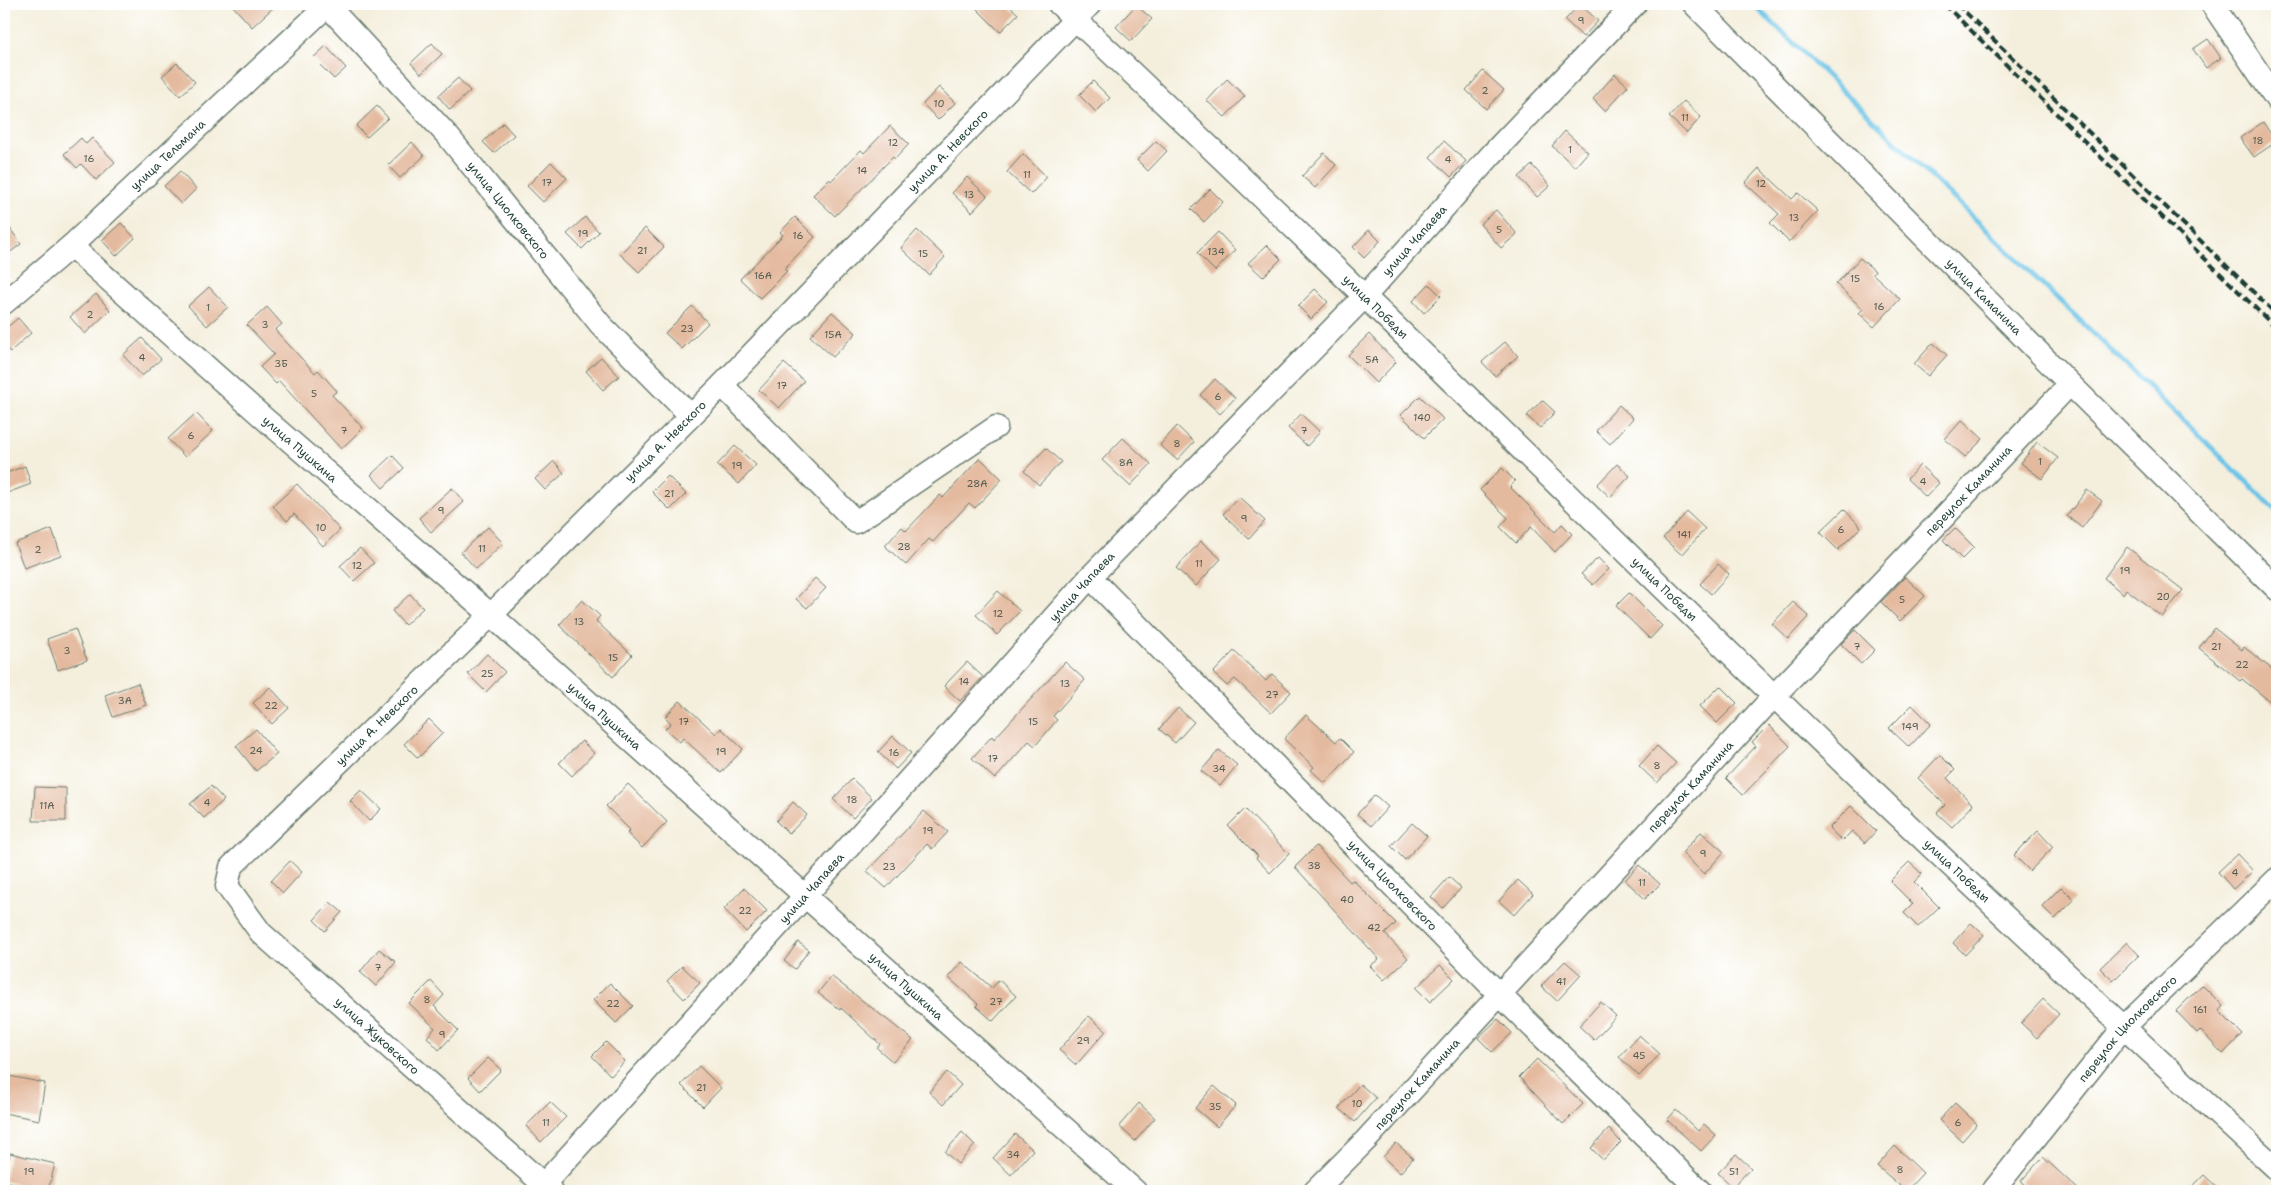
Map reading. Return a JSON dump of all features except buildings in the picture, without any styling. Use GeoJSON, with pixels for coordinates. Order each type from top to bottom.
{"type":"FeatureCollection","features":[{"type":"Feature","properties":{"kind":"street","name":"улица Тельмана"},"geometry":{"type":"LineString","coordinates":[[4,303],[71,246],[328,4]]}},
{"type":"Feature","properties":{"kind":"street","name":"улица Циолковского"},"geometry":{"type":"LineString","coordinates":[[328,4],[447,135],[601,325],[690,415]]}},
{"type":"Feature","properties":{"kind":"street","name":"улица Чапаева"},"geometry":{"type":"LineString","coordinates":[[547,1188],[1090,576],[1366,295],[1492,154],[1635,4]]}},
{"type":"Feature","properties":{"kind":"street","name":"улица Каманина"},"geometry":{"type":"LineString","coordinates":[[1694,4],[2277,590]]}},
{"type":"Feature","properties":{"kind":"street"},"geometry":{"type":"LineString","coordinates":[[2212,4],[2277,100]]}},
{"type":"Feature","properties":{"kind":"street","name":"улица Победы"},"geometry":{"type":"LineString","coordinates":[[1075,9],[1774,696],[2123,1028],[2277,1169]]}},
{"type":"Feature","properties":{"kind":"street","name":"улица А. Невского"},"geometry":{"type":"LineString","coordinates":[[231,867],[491,615],[722,384],[1075,9]]}},
{"type":"Feature","properties":{"kind":"street","name":"улица Пушкина"},"geometry":{"type":"LineString","coordinates":[[71,246],[266,420],[491,615],[1135,1191]]}},
{"type":"Feature","properties":{"kind":"street"},"geometry":{"type":"LineString","coordinates":[[722,384],[856,522],[996,428]]}},
{"type":"Feature","properties":{"kind":"street","name":"переулок Каманина"},"geometry":{"type":"LineString","coordinates":[[1315,1191],[1366,1140],[1774,696],[2070,384]]}},
{"type":"Feature","properties":{"kind":"street","name":"улица Циолковского"},"geometry":{"type":"LineString","coordinates":[[1090,576],[1500,995],[1700,1191]]}},
{"type":"Feature","properties":{"kind":"street","name":"улица Жуковского"},"geometry":{"type":"LineString","coordinates":[[231,867],[227,886],[260,933],[547,1188]]}},
{"type":"Feature","properties":{"kind":"street","name":"переулок Циолковского"},"geometry":{"type":"LineString","coordinates":[[1993,1191],[2123,1028],[2277,879]]}},
{"type":"Feature","properties":{"kind":"waterway"},"geometry":{"type":"LineString","coordinates":[[1753,4],[2277,511]]}},
{"type":"Feature","properties":{"kind":"railway"},"geometry":{"type":"LineString","coordinates":[[1944,4],[2277,329]]}},
{"type":"Feature","properties":{"kind":"railway"},"geometry":{"type":"LineString","coordinates":[[1957,4],[2277,315]]}}]}
